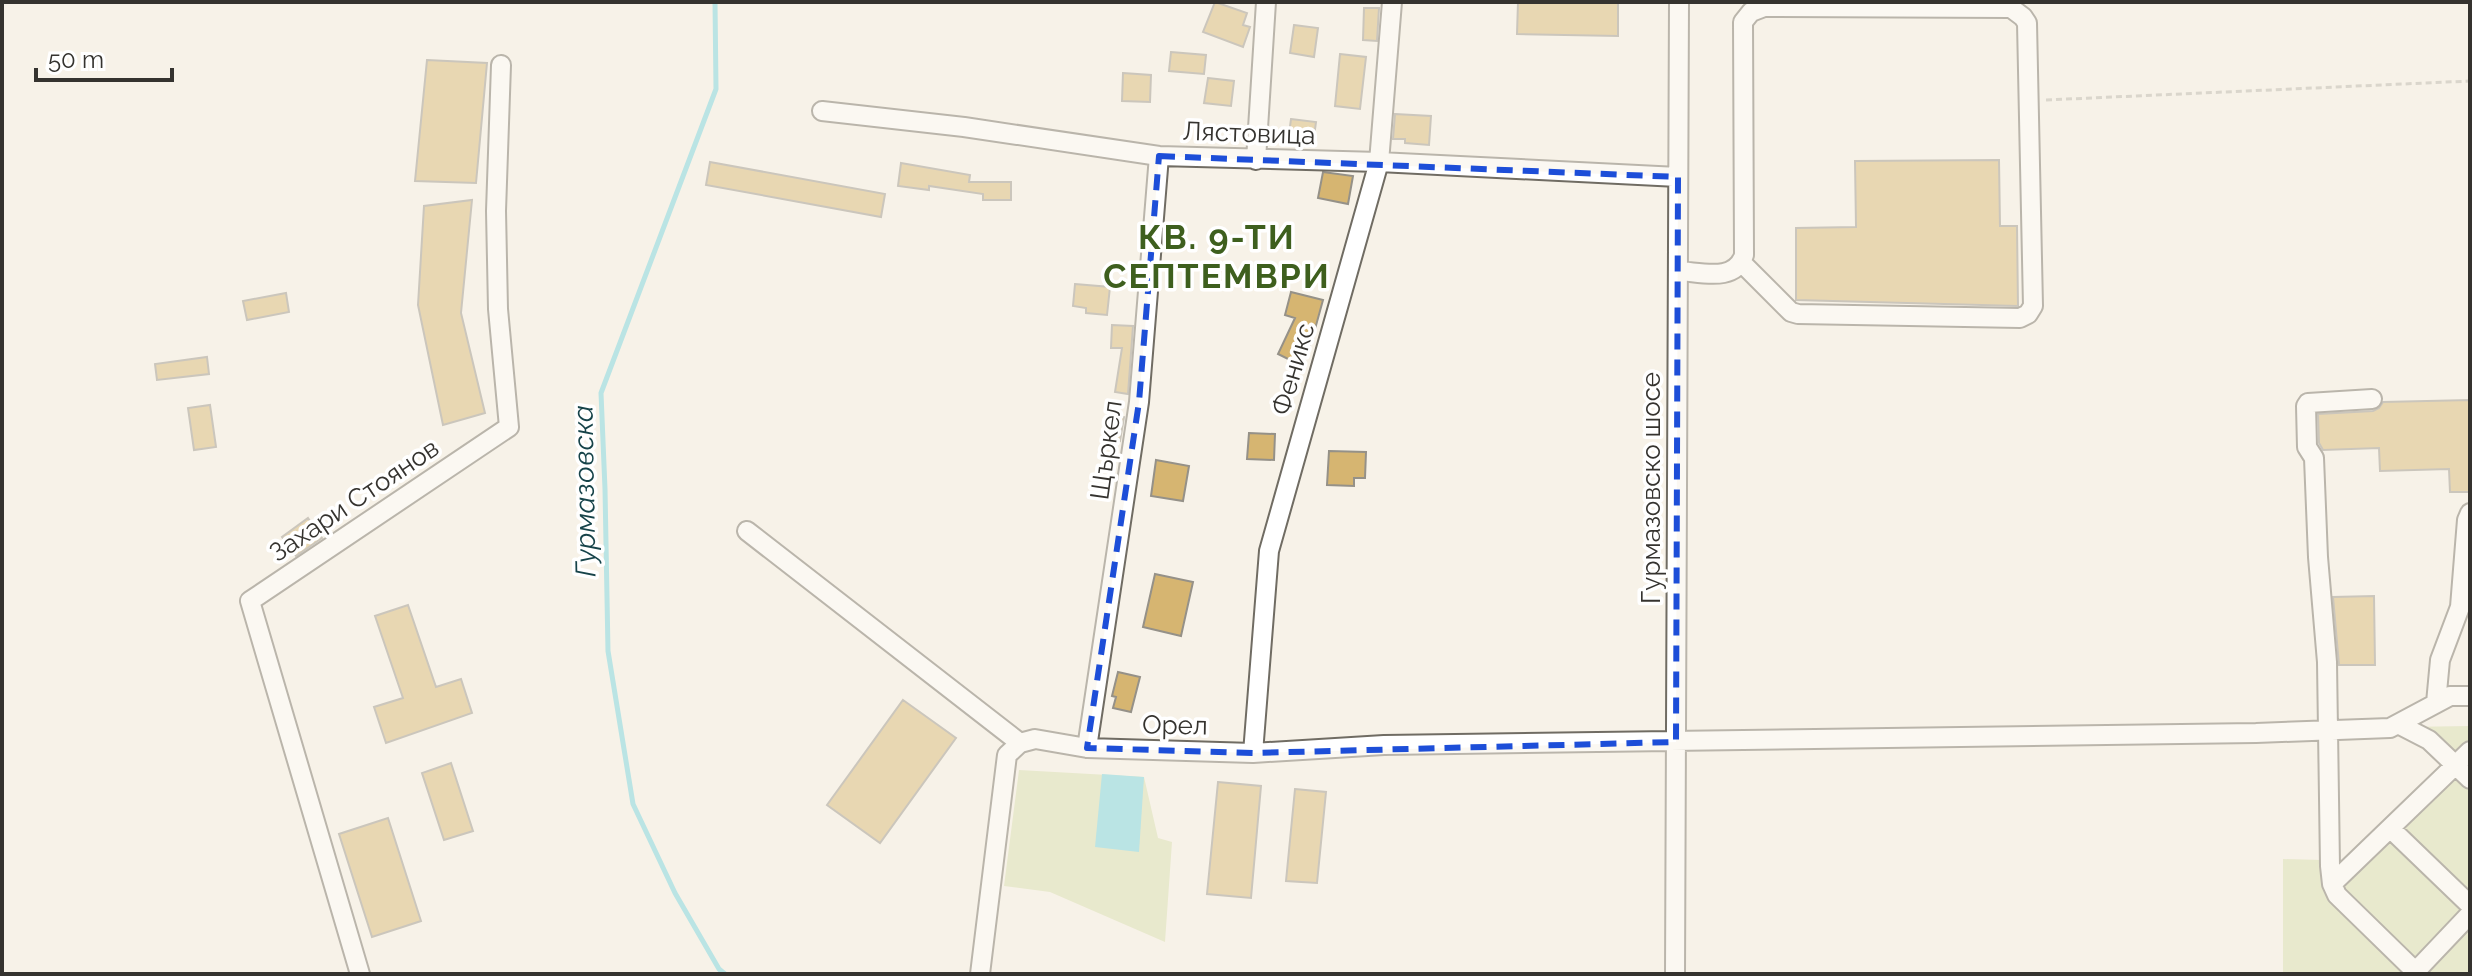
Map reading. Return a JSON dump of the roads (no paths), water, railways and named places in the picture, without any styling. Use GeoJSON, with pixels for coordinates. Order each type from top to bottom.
{"type":"FeatureCollection","features":[{"type":"Feature","properties":{"kind":"street"},"geometry":{"type":"LineString","coordinates":[[1256,160],[1266,2]]}},
{"type":"Feature","properties":{"kind":"street","name":"Феникс"},"geometry":{"type":"LineString","coordinates":[[1253,753],[1269,551],[1379,162],[1392,2]]}},
{"type":"Feature","properties":{"kind":"street","name":"Гурмазовско шосе"},"geometry":{"type":"LineString","coordinates":[[1675,974],[1679,2]]}},
{"type":"Feature","properties":{"kind":"street"},"geometry":{"type":"LineString","coordinates":[[1678,271],[1727,274],[1742,263],[1743,22],[1751,12],[1764,7],[2011,8],[2023,17],[2027,23],[2033,306],[2028,314],[2020,318],[1798,314],[1791,312],[1742,263]]}},
{"type":"Feature","properties":{"kind":"street","name":"Захари Стоянов"},"geometry":{"type":"LineString","coordinates":[[360,974],[250,601],[509,427],[498,309],[496,211],[501,65]]}},
{"type":"Feature","properties":{"kind":"street","name":"Лястовица"},"geometry":{"type":"LineString","coordinates":[[822,111],[964,127],[1159,156],[1379,162],[1678,177]]}},
{"type":"Feature","properties":{"kind":"street","name":"Щъркел"},"geometry":{"type":"LineString","coordinates":[[1087,748],[1139,402],[1159,156]]}},
{"type":"Feature","properties":{"kind":"street"},"geometry":{"type":"LineString","coordinates":[[2372,399],[2306,404],[2307,447],[2314,458],[2327,662],[2332,884],[2337,895],[2417,973],[2470,914]]}},
{"type":"Feature","properties":{"kind":"street"},"geometry":{"type":"LineString","coordinates":[[2436,703],[2440,660],[2460,607],[2470,513]]}},
{"type":"Feature","properties":{"kind":"street"},"geometry":{"type":"LineString","coordinates":[[747,531],[1020,743],[1007,755],[980,974]]}},
{"type":"Feature","properties":{"kind":"street"},"geometry":{"type":"LineString","coordinates":[[2398,724],[2450,696],[2470,696]]}},
{"type":"Feature","properties":{"kind":"street"},"geometry":{"type":"LineString","coordinates":[[2398,724],[2429,740],[2470,779]]}},
{"type":"Feature","properties":{"kind":"street","name":"Орел"},"geometry":{"type":"LineString","coordinates":[[1020,743],[1035,739],[1087,748],[1253,753],[1384,745],[2328,730],[2390,728],[2398,724]]}},
{"type":"Feature","properties":{"kind":"street"},"geometry":{"type":"LineString","coordinates":[[2332,884],[2470,751]]}},
{"type":"Feature","properties":{"kind":"street"},"geometry":{"type":"LineString","coordinates":[[2391,829],[2470,905]]}},
{"type":"Feature","properties":{"kind":"water"},"geometry":{"type":"Polygon","coordinates":[[[1102,774],[1144,777],[1139,852],[1095,847],[1102,774]]]}},
{"type":"Feature","properties":{"kind":"waterway","name":"Гурмазовска"},"geometry":{"type":"LineString","coordinates":[[715,2],[716,89],[601,393],[608,651],[633,804],[675,893],[719,969],[725,974]]}},
{"type":"Feature","properties":{"kind":"district","name":"КВ. 9-ТИ СЕПТЕМВРИ"},"geometry":{"type":"Point","coordinates":[1217,256]}}]}
